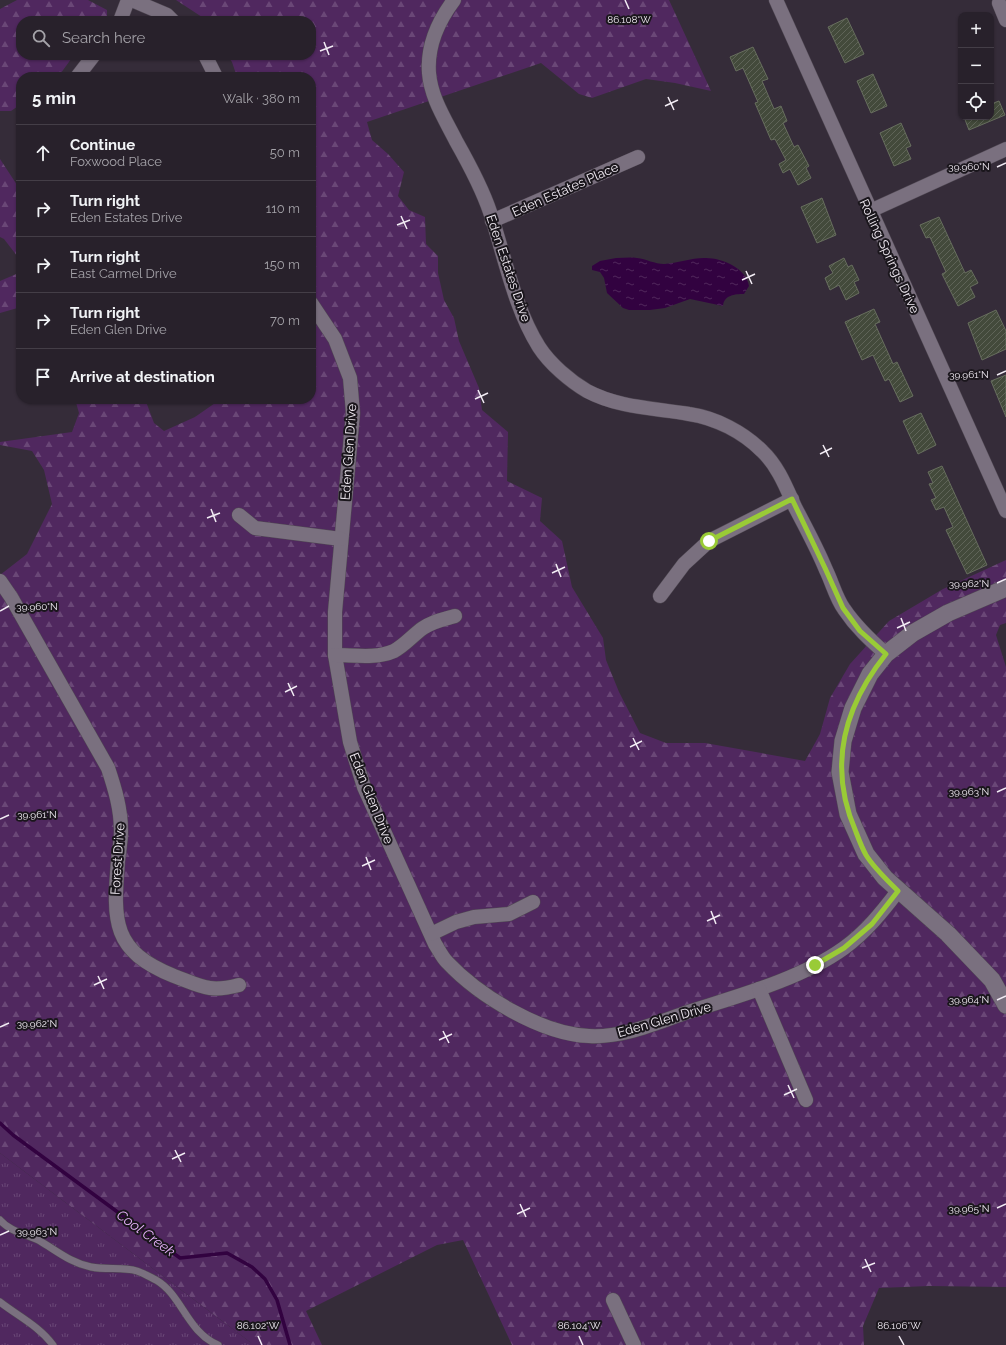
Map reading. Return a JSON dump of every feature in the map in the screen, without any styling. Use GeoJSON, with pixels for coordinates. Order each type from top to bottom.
{"type":"FeatureCollection","features":[{"type":"Feature","properties":{"kind":"street"},"geometry":{"type":"LineString","coordinates":[[122,16],[128,0]]}},
{"type":"Feature","properties":{"kind":"street"},"geometry":{"type":"LineString","coordinates":[[132,0],[167,16]]}},
{"type":"Feature","properties":{"kind":"street","name":"Eden Estates Drive"},"geometry":{"type":"LineString","coordinates":[[454,0],[444,13],[435,32],[430,53],[429,73],[436,103],[470,167],[492,221],[524,318],[540,349],[563,374],[588,391],[611,400],[645,409],[691,414],[722,424],[749,439],[764,452],[784,481],[843,608],[860,631],[886,654]]}},
{"type":"Feature","properties":{"kind":"street","name":"Rolling Springs Drive"},"geometry":{"type":"LineString","coordinates":[[776,0],[1006,511]]}},
{"type":"Feature","properties":{"kind":"street"},"geometry":{"type":"LineString","coordinates":[[998,3],[1006,20]]}},
{"type":"Feature","properties":{"kind":"street"},"geometry":{"type":"LineString","coordinates":[[81,72],[90,60]]}},
{"type":"Feature","properties":{"kind":"street"},"geometry":{"type":"LineString","coordinates":[[208,60],[214,72]]}},
{"type":"Feature","properties":{"kind":"street"},"geometry":{"type":"LineString","coordinates":[[870,211],[1006,149]]}},
{"type":"Feature","properties":{"kind":"street","name":"Eden Estates Place"},"geometry":{"type":"LineString","coordinates":[[492,221],[638,157]]}},
{"type":"Feature","properties":{"kind":"street","name":"Eden Glen Drive"},"geometry":{"type":"LineString","coordinates":[[316,310],[335,339],[350,378],[353,413],[335,612],[335,655],[350,742],[364,787],[431,934],[446,961],[475,988],[525,1018],[558,1032],[589,1036],[626,1033],[758,989],[815,965],[844,948],[872,924],[898,891]]}},
{"type":"Feature","properties":{"kind":"street"},"geometry":{"type":"LineString","coordinates":[[660,596],[684,564],[709,541],[792,499]]}},
{"type":"Feature","properties":{"kind":"street"},"geometry":{"type":"LineString","coordinates":[[239,515],[247,524],[254,528],[341,539]]}},
{"type":"Feature","properties":{"kind":"street","name":"Forest Drive"},"geometry":{"type":"LineString","coordinates":[[0,581],[11,597],[108,768],[118,798],[121,832],[114,903],[117,922],[125,942],[136,955],[145,962],[208,989],[225,989],[239,985]]}},
{"type":"Feature","properties":{"kind":"street"},"geometry":{"type":"LineString","coordinates":[[1006,588],[948,613],[913,633],[886,654],[870,674],[853,708],[843,741],[840,772],[848,814],[866,854],[898,891],[948,934],[992,980],[1006,1005]]}},
{"type":"Feature","properties":{"kind":"street"},"geometry":{"type":"LineString","coordinates":[[335,655],[375,656],[385,654],[405,644],[417,632],[431,624],[455,616]]}},
{"type":"Feature","properties":{"kind":"street"},"geometry":{"type":"LineString","coordinates":[[431,934],[456,922],[474,917],[509,914],[533,902]]}},
{"type":"Feature","properties":{"kind":"street"},"geometry":{"type":"LineString","coordinates":[[758,989],[806,1100]]}},
{"type":"Feature","properties":{"kind":"street"},"geometry":{"type":"LineString","coordinates":[[613,1300],[634,1345]]}},
{"type":"Feature","properties":{"kind":"lane"},"geometry":{"type":"LineString","coordinates":[[0,1220],[16,1231],[42,1242],[61,1255],[80,1264],[99,1269],[136,1271],[157,1281],[178,1304],[189,1321],[209,1341],[218,1345]]}},
{"type":"Feature","properties":{"kind":"lane"},"geometry":{"type":"LineString","coordinates":[[0,1302],[34,1326],[53,1345]]}},
{"type":"Feature","properties":{"kind":"green space"},"geometry":{"type":"Polygon","coordinates":[[[17,0],[88,0],[107,10],[107,16],[16,16],[16,60],[70,60],[62,72],[16,72],[16,108],[11,111],[0,111],[0,9],[17,0]]]}},
{"type":"Feature","properties":{"kind":"green space"},"geometry":{"type":"Polygon","coordinates":[[[176,0],[669,0],[711,91],[675,83],[646,79],[592,98],[579,94],[541,63],[367,122],[372,140],[388,154],[404,172],[398,196],[409,210],[425,217],[426,244],[438,256],[438,273],[444,300],[454,318],[459,341],[479,388],[482,410],[508,432],[507,481],[542,498],[540,521],[562,541],[572,587],[603,638],[606,660],[619,692],[640,733],[666,743],[705,743],[805,761],[820,734],[830,698],[850,664],[889,621],[943,589],[1006,560],[1006,623],[1000,625],[996,635],[1006,667],[1006,1287],[929,1286],[879,1288],[863,1326],[864,1345],[512,1345],[463,1240],[437,1245],[306,1311],[322,1345],[254,1345],[0,1153],[0,575],[27,554],[52,504],[44,470],[32,451],[0,445],[0,442],[72,432],[79,413],[76,404],[147,404],[154,423],[164,431],[195,417],[214,404],[316,404],[316,72],[235,72],[231,60],[316,60],[316,16],[200,16],[176,0]]]}},
{"type":"Feature","properties":{"kind":"green space"},"geometry":{"type":"Polygon","coordinates":[[[0,159],[16,183],[16,255],[4,239],[0,237],[0,159]]]}},
{"type":"Feature","properties":{"kind":"green space"},"geometry":{"type":"Polygon","coordinates":[[[16,274],[16,308],[0,313],[0,281],[16,274]]]}},
{"type":"Feature","properties":{"kind":"green space"},"geometry":{"type":"Polygon","coordinates":[[[0,1153],[250,1342],[261,1345],[0,1345],[0,1153]]]}},
{"type":"Feature","properties":{"kind":"water"},"geometry":{"type":"Polygon","coordinates":[[[616,258],[637,258],[664,264],[699,258],[718,259],[738,269],[747,280],[749,286],[744,294],[730,296],[725,299],[723,306],[690,299],[665,308],[629,310],[623,308],[607,293],[604,278],[600,272],[592,270],[592,266],[600,261],[616,258]]]}},
{"type":"Feature","properties":{"kind":"building"},"geometry":{"type":"Polygon","coordinates":[[[847,18],[864,54],[845,63],[828,27],[847,18]]]}},
{"type":"Feature","properties":{"kind":"building"},"geometry":{"type":"Polygon","coordinates":[[[753,47],[768,79],[762,81],[774,109],[781,106],[787,121],[783,123],[794,147],[798,145],[809,166],[806,168],[811,178],[798,185],[790,169],[783,173],[779,164],[786,160],[775,139],[771,140],[755,103],[758,102],[743,68],[736,71],[730,57],[753,47]]]}},
{"type":"Feature","properties":{"kind":"building"},"geometry":{"type":"Polygon","coordinates":[[[873,74],[887,106],[871,113],[857,81],[873,74]]]}},
{"type":"Feature","properties":{"kind":"building"},"geometry":{"type":"Polygon","coordinates":[[[999,101],[1005,115],[994,120],[994,103],[999,101]]]}},
{"type":"Feature","properties":{"kind":"building"},"geometry":{"type":"Polygon","coordinates":[[[965,120],[993,120],[969,130],[965,120]]]}},
{"type":"Feature","properties":{"kind":"building"},"geometry":{"type":"Polygon","coordinates":[[[901,123],[911,146],[906,148],[911,159],[894,166],[880,133],[901,123]]]}},
{"type":"Feature","properties":{"kind":"building"},"geometry":{"type":"Polygon","coordinates":[[[822,198],[836,235],[817,243],[801,207],[822,198]]]}},
{"type":"Feature","properties":{"kind":"building"},"geometry":{"type":"Polygon","coordinates":[[[939,217],[965,273],[971,270],[978,283],[970,287],[975,297],[958,306],[942,274],[946,272],[930,237],[926,238],[920,225],[939,217]]]}},
{"type":"Feature","properties":{"kind":"building"},"geometry":{"type":"Polygon","coordinates":[[[844,258],[848,267],[852,265],[859,280],[854,282],[859,293],[846,300],[839,285],[830,290],[825,278],[833,273],[829,266],[844,258]]]}},
{"type":"Feature","properties":{"kind":"building"},"geometry":{"type":"Polygon","coordinates":[[[874,309],[880,322],[875,324],[893,364],[897,362],[913,396],[900,402],[889,379],[885,381],[873,355],[862,360],[845,322],[874,309]]]}},
{"type":"Feature","properties":{"kind":"building"},"geometry":{"type":"Polygon","coordinates":[[[996,310],[1006,331],[1006,349],[982,360],[968,323],[996,310]]]}},
{"type":"Feature","properties":{"kind":"building"},"geometry":{"type":"Polygon","coordinates":[[[1006,375],[1006,417],[991,381],[1006,375]]]}},
{"type":"Feature","properties":{"kind":"building"},"geometry":{"type":"Polygon","coordinates":[[[921,413],[936,445],[918,454],[903,421],[921,413]]]}},
{"type":"Feature","properties":{"kind":"building"},"geometry":{"type":"Polygon","coordinates":[[[942,466],[987,565],[967,574],[946,530],[953,527],[944,507],[936,510],[931,500],[936,498],[929,484],[933,483],[928,472],[942,466]]]}},
{"type":"Feature","properties":{"kind":"waterway","name":"Cool Creek"},"geometry":{"type":"LineString","coordinates":[[0,1123],[13,1135],[180,1258],[227,1253],[252,1267],[265,1279],[277,1300],[290,1345]]}},
{"type":"Feature","properties":{"kind":"route"},"geometry":{"type":"LineString","coordinates":[[709,541],[724,532],[792,499],[843,608],[860,631],[886,654],[870,674],[853,708],[843,741],[840,772],[848,814],[866,854],[885,878],[898,891],[872,924],[844,948],[815,965]]}}]}
